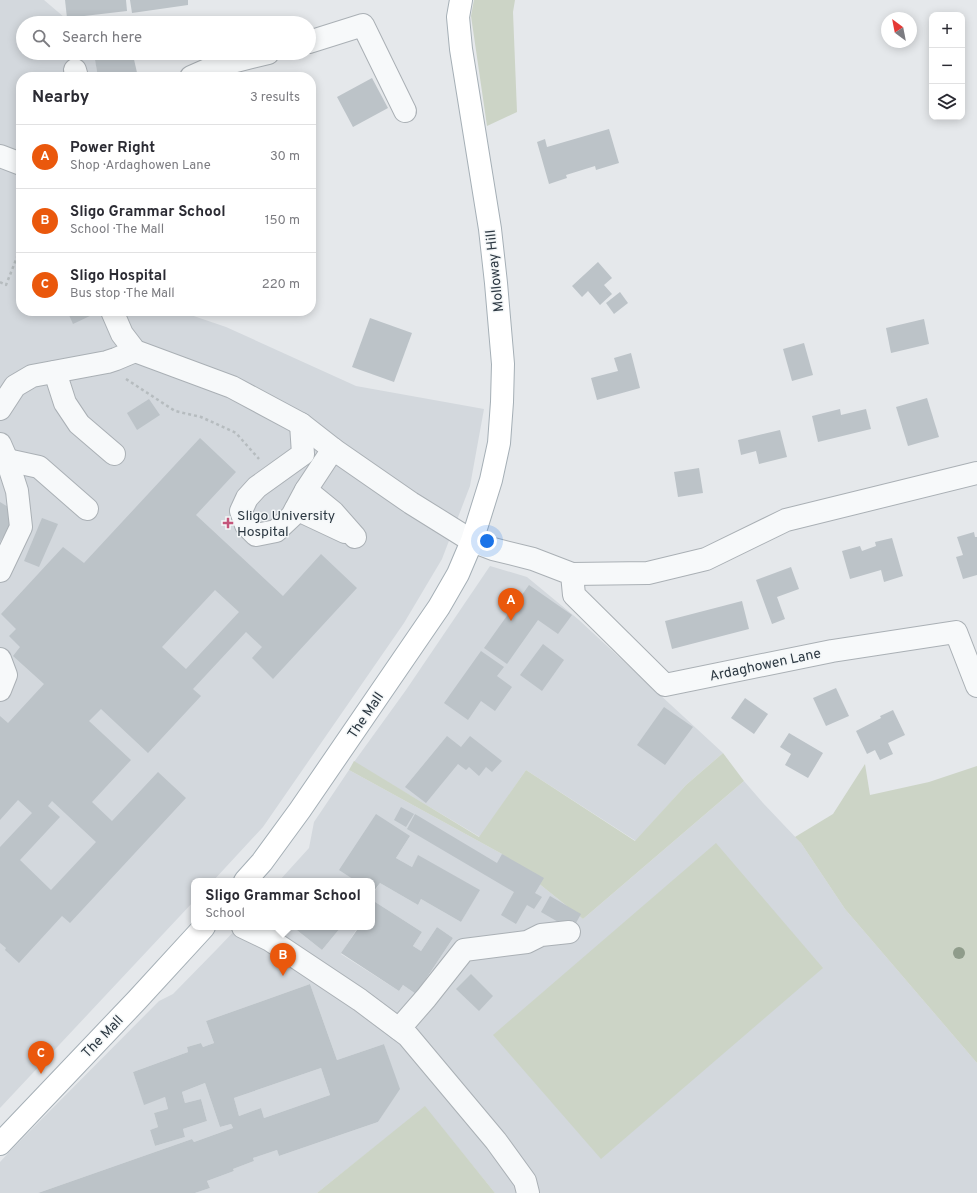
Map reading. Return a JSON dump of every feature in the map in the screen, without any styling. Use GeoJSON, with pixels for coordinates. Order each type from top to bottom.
{"type":"FeatureCollection","features":[{"type":"Feature","properties":{"kind":"main road","name":"Molloway Hill"},"geometry":{"type":"LineString","coordinates":[[460,0],[458,17],[460,49],[490,228],[503,364],[499,443],[491,480],[472,541]]}},
{"type":"Feature","properties":{"kind":"main road","name":"The Mall"},"geometry":{"type":"LineString","coordinates":[[248,878],[262,862],[300,810],[439,606],[458,574],[472,541]]}},
{"type":"Feature","properties":{"kind":"main road","name":"The Mall"},"geometry":{"type":"LineString","coordinates":[[0,1144],[201,930]]}},
{"type":"Feature","properties":{"kind":"street"},"geometry":{"type":"LineString","coordinates":[[316,40],[363,24],[405,111]]}},
{"type":"Feature","properties":{"kind":"street"},"geometry":{"type":"LineString","coordinates":[[202,72],[216,66],[240,60]]}},
{"type":"Feature","properties":{"kind":"street"},"geometry":{"type":"LineString","coordinates":[[0,156],[16,162]]}},
{"type":"Feature","properties":{"kind":"street"},"geometry":{"type":"LineString","coordinates":[[114,316],[122,334],[126,355]]}},
{"type":"Feature","properties":{"kind":"street"},"geometry":{"type":"LineString","coordinates":[[0,409],[15,386],[32,376],[126,355],[232,387],[302,424],[333,449],[411,503],[472,541],[493,549],[533,559],[572,574],[648,573],[706,559],[786,520],[977,473]]}},
{"type":"Feature","properties":{"kind":"street"},"geometry":{"type":"LineString","coordinates":[[55,372],[65,403],[79,424],[114,454]]}},
{"type":"Feature","properties":{"kind":"street"},"geometry":{"type":"LineString","coordinates":[[302,424],[303,454],[257,487],[247,498],[241,511],[246,525],[256,535],[276,530],[292,516],[306,490],[333,449]]}},
{"type":"Feature","properties":{"kind":"street"},"geometry":{"type":"LineString","coordinates":[[0,571],[21,527],[17,491],[7,483],[4,452],[39,467],[88,509]]}},
{"type":"Feature","properties":{"kind":"street"},"geometry":{"type":"LineString","coordinates":[[296,509],[355,536],[333,512],[306,490]]}},
{"type":"Feature","properties":{"kind":"street","name":"Ardaghowen Lane"},"geometry":{"type":"LineString","coordinates":[[572,574],[574,594],[665,685],[832,651],[956,632],[977,686]]}},
{"type":"Feature","properties":{"kind":"street"},"geometry":{"type":"LineString","coordinates":[[0,659],[6,676],[0,690]]}},
{"type":"Feature","properties":{"kind":"street"},"geometry":{"type":"LineString","coordinates":[[250,930],[270,940],[360,1000],[408,1036],[496,1141],[525,1181],[528,1193]]}},
{"type":"Feature","properties":{"kind":"street"},"geometry":{"type":"LineString","coordinates":[[399,1029],[464,950],[527,942],[541,935],[569,932]]}},
{"type":"Feature","properties":{"kind":"path"},"geometry":{"type":"LineString","coordinates":[[0,282],[6,285],[16,260]]}},
{"type":"Feature","properties":{"kind":"path"},"geometry":{"type":"LineString","coordinates":[[126,355],[123,378],[175,411],[201,417],[236,434],[266,467],[270,477]]}},
{"type":"Feature","properties":{"kind":"shaded area","name":"Sligo University Hospital"},"geometry":{"type":"Polygon","coordinates":[[[0,0],[44,0],[63,16],[16,16],[16,60],[95,60],[97,72],[16,72],[16,316],[194,316],[226,327],[356,386],[484,409],[470,486],[442,559],[404,623],[263,827],[216,878],[191,878],[191,904],[0,1108],[0,0]]]}},
{"type":"Feature","properties":{"kind":"shaded area"},"geometry":{"type":"Polygon","coordinates":[[[474,0],[515,0],[513,12],[517,112],[487,126],[471,16],[474,0]]]}},
{"type":"Feature","properties":{"kind":"shaded area"},"geometry":{"type":"Polygon","coordinates":[[[490,566],[527,577],[579,620],[723,753],[686,785],[636,841],[526,770],[480,837],[354,762],[406,690],[490,566]]]}},
{"type":"Feature","properties":{"kind":"shaded area"},"geometry":{"type":"Polygon","coordinates":[[[723,753],[744,781],[583,919],[502,854],[349,770],[354,761],[479,837],[526,770],[635,841],[686,785],[723,753]]]}},
{"type":"Feature","properties":{"kind":"shaded area"},"geometry":{"type":"Polygon","coordinates":[[[865,764],[870,795],[929,782],[977,766],[977,1063],[845,909],[801,843],[795,837],[833,814],[865,764]]]}},
{"type":"Feature","properties":{"kind":"shaded area"},"geometry":{"type":"Polygon","coordinates":[[[349,770],[502,854],[583,919],[744,781],[801,843],[845,909],[977,1063],[977,1193],[495,1193],[425,1107],[317,1193],[195,1193],[210,1188],[207,1181],[234,1171],[233,1169],[254,1161],[253,1158],[277,1150],[279,1156],[378,1122],[399,1089],[384,1044],[337,1060],[310,984],[206,1021],[214,1043],[203,1047],[201,1043],[187,1047],[188,1052],[133,1072],[144,1104],[165,1097],[168,1109],[154,1113],[158,1127],[150,1130],[155,1146],[185,1137],[183,1129],[207,1121],[201,1099],[185,1103],[182,1092],[205,1083],[220,1127],[231,1124],[233,1128],[194,1142],[192,1139],[38,1193],[0,1193],[0,1162],[159,1001],[173,994],[235,930],[297,930],[322,950],[339,930],[356,930],[341,954],[399,991],[403,985],[416,994],[453,938],[437,927],[421,951],[413,946],[422,932],[375,902],[375,890],[380,883],[418,905],[421,899],[461,922],[479,890],[418,856],[412,867],[396,858],[410,836],[360,878],[282,878],[309,848],[314,822],[349,770]]]}},
{"type":"Feature","properties":{"kind":"shaded area"},"geometry":{"type":"Polygon","coordinates":[[[716,843],[823,968],[601,1159],[493,1035],[716,843]]]}},
{"type":"Feature","properties":{"kind":"shaded area"},"geometry":{"type":"Polygon","coordinates":[[[321,1068],[330,1095],[264,1118],[261,1108],[239,1116],[234,1098],[321,1068]]]}},
{"type":"Feature","properties":{"kind":"shaded area"},"geometry":{"type":"Polygon","coordinates":[[[425,1106],[495,1193],[317,1193],[425,1106]]]}},
{"type":"Feature","properties":{"kind":"building"},"geometry":{"type":"Polygon","coordinates":[[[65,0],[126,0],[127,11],[84,16],[67,16],[65,0]]]}},
{"type":"Feature","properties":{"kind":"building"},"geometry":{"type":"Polygon","coordinates":[[[130,0],[188,0],[188,5],[132,13],[130,0]]]}},
{"type":"Feature","properties":{"kind":"building"},"geometry":{"type":"Polygon","coordinates":[[[95,60],[134,60],[137,72],[97,72],[95,60]]]}},
{"type":"Feature","properties":{"kind":"building"},"geometry":{"type":"Polygon","coordinates":[[[372,78],[388,108],[353,127],[337,97],[372,78]]]}},
{"type":"Feature","properties":{"kind":"building"},"geometry":{"type":"Polygon","coordinates":[[[609,129],[619,163],[596,170],[595,166],[566,175],[567,178],[549,184],[537,142],[545,139],[547,147],[609,129]]]}},
{"type":"Feature","properties":{"kind":"building"},"geometry":{"type":"Polygon","coordinates":[[[598,262],[612,278],[604,285],[612,294],[600,305],[588,291],[582,297],[572,286],[598,262]]]}},
{"type":"Feature","properties":{"kind":"building"},"geometry":{"type":"Polygon","coordinates":[[[620,292],[628,303],[614,314],[606,303],[620,292]]]}},
{"type":"Feature","properties":{"kind":"building"},"geometry":{"type":"Polygon","coordinates":[[[69,316],[90,316],[73,324],[69,316]]]}},
{"type":"Feature","properties":{"kind":"building"},"geometry":{"type":"Polygon","coordinates":[[[370,318],[412,333],[394,382],[352,367],[370,318]]]}},
{"type":"Feature","properties":{"kind":"building"},"geometry":{"type":"Polygon","coordinates":[[[924,319],[929,344],[891,353],[886,328],[924,319]]]}},
{"type":"Feature","properties":{"kind":"building"},"geometry":{"type":"Polygon","coordinates":[[[804,343],[813,375],[792,381],[783,349],[804,343]]]}},
{"type":"Feature","properties":{"kind":"building"},"geometry":{"type":"Polygon","coordinates":[[[631,353],[640,388],[597,400],[591,378],[618,371],[614,358],[631,353]]]}},
{"type":"Feature","properties":{"kind":"building"},"geometry":{"type":"Polygon","coordinates":[[[927,398],[939,437],[908,446],[896,407],[927,398]]]}},
{"type":"Feature","properties":{"kind":"building"},"geometry":{"type":"Polygon","coordinates":[[[149,399],[160,415],[137,430],[127,413],[149,399]]]}},
{"type":"Feature","properties":{"kind":"building"},"geometry":{"type":"Polygon","coordinates":[[[840,409],[841,415],[866,409],[871,429],[818,442],[812,416],[840,409]]]}},
{"type":"Feature","properties":{"kind":"building"},"geometry":{"type":"Polygon","coordinates":[[[780,430],[787,457],[759,464],[756,451],[741,455],[738,440],[780,430]]]}},
{"type":"Feature","properties":{"kind":"building"},"geometry":{"type":"Polygon","coordinates":[[[200,438],[236,472],[196,515],[283,596],[321,554],[357,588],[273,679],[252,658],[262,647],[246,632],[193,689],[201,696],[148,753],[101,709],[89,721],[131,760],[92,802],[112,821],[158,772],[186,798],[70,923],[62,916],[19,963],[0,943],[0,847],[32,813],[18,800],[0,820],[0,716],[8,723],[44,684],[13,656],[20,647],[9,636],[16,629],[1,614],[63,547],[84,563],[200,438]],[[215,590],[162,647],[186,669],[239,612],[215,590]],[[52,801],[48,806],[60,817],[20,860],[51,890],[96,842],[52,801]]]}},
{"type":"Feature","properties":{"kind":"building"},"geometry":{"type":"Polygon","coordinates":[[[699,468],[703,493],[678,497],[674,472],[699,468]]]}},
{"type":"Feature","properties":{"kind":"building"},"geometry":{"type":"Polygon","coordinates":[[[0,502],[18,513],[0,542],[0,502]]]}},
{"type":"Feature","properties":{"kind":"building"},"geometry":{"type":"Polygon","coordinates":[[[42,518],[58,524],[39,567],[24,561],[42,518]]]}},
{"type":"Feature","properties":{"kind":"building"},"geometry":{"type":"Polygon","coordinates":[[[974,532],[975,537],[977,537],[977,575],[963,579],[956,557],[963,555],[957,537],[974,532]]]}},
{"type":"Feature","properties":{"kind":"building"},"geometry":{"type":"Polygon","coordinates":[[[892,538],[903,576],[884,582],[881,570],[850,579],[842,551],[860,546],[862,551],[876,546],[875,542],[892,538]]]}},
{"type":"Feature","properties":{"kind":"building"},"geometry":{"type":"Polygon","coordinates":[[[791,567],[799,589],[777,597],[785,619],[772,624],[756,580],[791,567]]]}},
{"type":"Feature","properties":{"kind":"building"},"geometry":{"type":"Polygon","coordinates":[[[529,585],[572,615],[558,634],[538,620],[507,664],[484,648],[529,585]]]}},
{"type":"Feature","properties":{"kind":"building"},"geometry":{"type":"Polygon","coordinates":[[[742,601],[749,629],[672,649],[665,621],[742,601]]]}},
{"type":"Feature","properties":{"kind":"building"},"geometry":{"type":"Polygon","coordinates":[[[543,644],[564,660],[542,691],[520,675],[543,644]]]}},
{"type":"Feature","properties":{"kind":"building"},"geometry":{"type":"Polygon","coordinates":[[[481,651],[504,667],[497,676],[512,687],[495,711],[481,701],[468,720],[444,703],[481,651]]]}},
{"type":"Feature","properties":{"kind":"building"},"geometry":{"type":"Polygon","coordinates":[[[836,688],[849,716],[826,726],[813,698],[836,688]]]}},
{"type":"Feature","properties":{"kind":"building"},"geometry":{"type":"Polygon","coordinates":[[[745,698],[768,714],[754,734],[731,718],[745,698]]]}},
{"type":"Feature","properties":{"kind":"building"},"geometry":{"type":"Polygon","coordinates":[[[664,707],[693,727],[665,765],[637,745],[664,707]]]}},
{"type":"Feature","properties":{"kind":"building"},"geometry":{"type":"Polygon","coordinates":[[[893,710],[905,735],[888,743],[893,754],[880,760],[875,750],[867,754],[856,731],[893,710]]]}},
{"type":"Feature","properties":{"kind":"building"},"geometry":{"type":"Polygon","coordinates":[[[789,733],[823,753],[808,778],[785,765],[791,754],[780,747],[789,733]]]}},
{"type":"Feature","properties":{"kind":"building"},"geometry":{"type":"Polygon","coordinates":[[[447,736],[461,747],[470,736],[502,761],[492,772],[486,767],[479,776],[469,767],[466,770],[458,764],[426,803],[405,787],[447,736]]]}},
{"type":"Feature","properties":{"kind":"building"},"geometry":{"type":"Polygon","coordinates":[[[401,807],[414,814],[406,827],[394,820],[401,807]]]}},
{"type":"Feature","properties":{"kind":"building"},"geometry":{"type":"Polygon","coordinates":[[[376,814],[410,836],[396,858],[412,867],[418,855],[480,890],[461,922],[421,899],[418,905],[380,883],[375,889],[375,878],[351,878],[339,870],[376,814]]]}},
{"type":"Feature","properties":{"kind":"building"},"geometry":{"type":"Polygon","coordinates":[[[415,814],[497,863],[502,854],[544,878],[535,893],[542,897],[534,909],[527,905],[516,924],[501,915],[514,892],[407,829],[415,814]]]}},
{"type":"Feature","properties":{"kind":"building"},"geometry":{"type":"Polygon","coordinates":[[[550,896],[581,914],[572,930],[541,912],[550,896]]]}},
{"type":"Feature","properties":{"kind":"building"},"geometry":{"type":"Polygon","coordinates":[[[375,902],[422,932],[413,946],[421,951],[437,927],[453,938],[416,994],[403,985],[399,991],[341,953],[357,930],[375,930],[375,902]]]}},
{"type":"Feature","properties":{"kind":"building"},"geometry":{"type":"Polygon","coordinates":[[[297,930],[339,930],[322,950],[297,930]]]}},
{"type":"Feature","properties":{"kind":"building"},"geometry":{"type":"Polygon","coordinates":[[[471,974],[493,996],[479,1011],[456,989],[471,974]]]}},
{"type":"Feature","properties":{"kind":"building"},"geometry":{"type":"Polygon","coordinates":[[[310,984],[337,1060],[384,1044],[400,1089],[378,1122],[279,1156],[277,1150],[253,1158],[254,1161],[233,1169],[234,1171],[207,1181],[210,1188],[195,1193],[38,1193],[192,1139],[194,1142],[233,1128],[231,1124],[220,1127],[205,1083],[182,1092],[185,1103],[201,1099],[207,1121],[183,1129],[185,1137],[155,1146],[150,1130],[158,1127],[154,1113],[168,1109],[165,1097],[144,1105],[133,1072],[188,1052],[187,1047],[201,1043],[203,1047],[214,1043],[206,1021],[310,984]],[[321,1068],[234,1098],[239,1116],[261,1108],[264,1118],[330,1095],[321,1068]]]}},
{"type":"Feature","properties":{"kind":"place","name":"Sligo University Hospital"},"geometry":{"type":"Point","coordinates":[228,523]}},
{"type":"Feature","properties":{"kind":"place","name":"Power Right"},"geometry":{"type":"Point","coordinates":[511,621]}},
{"type":"Feature","properties":{"kind":"place","name":"Sligo Grammar School"},"geometry":{"type":"Point","coordinates":[283,976]}},
{"type":"Feature","properties":{"kind":"place","name":"Sligo Hospital"},"geometry":{"type":"Point","coordinates":[41,1074]}}]}
